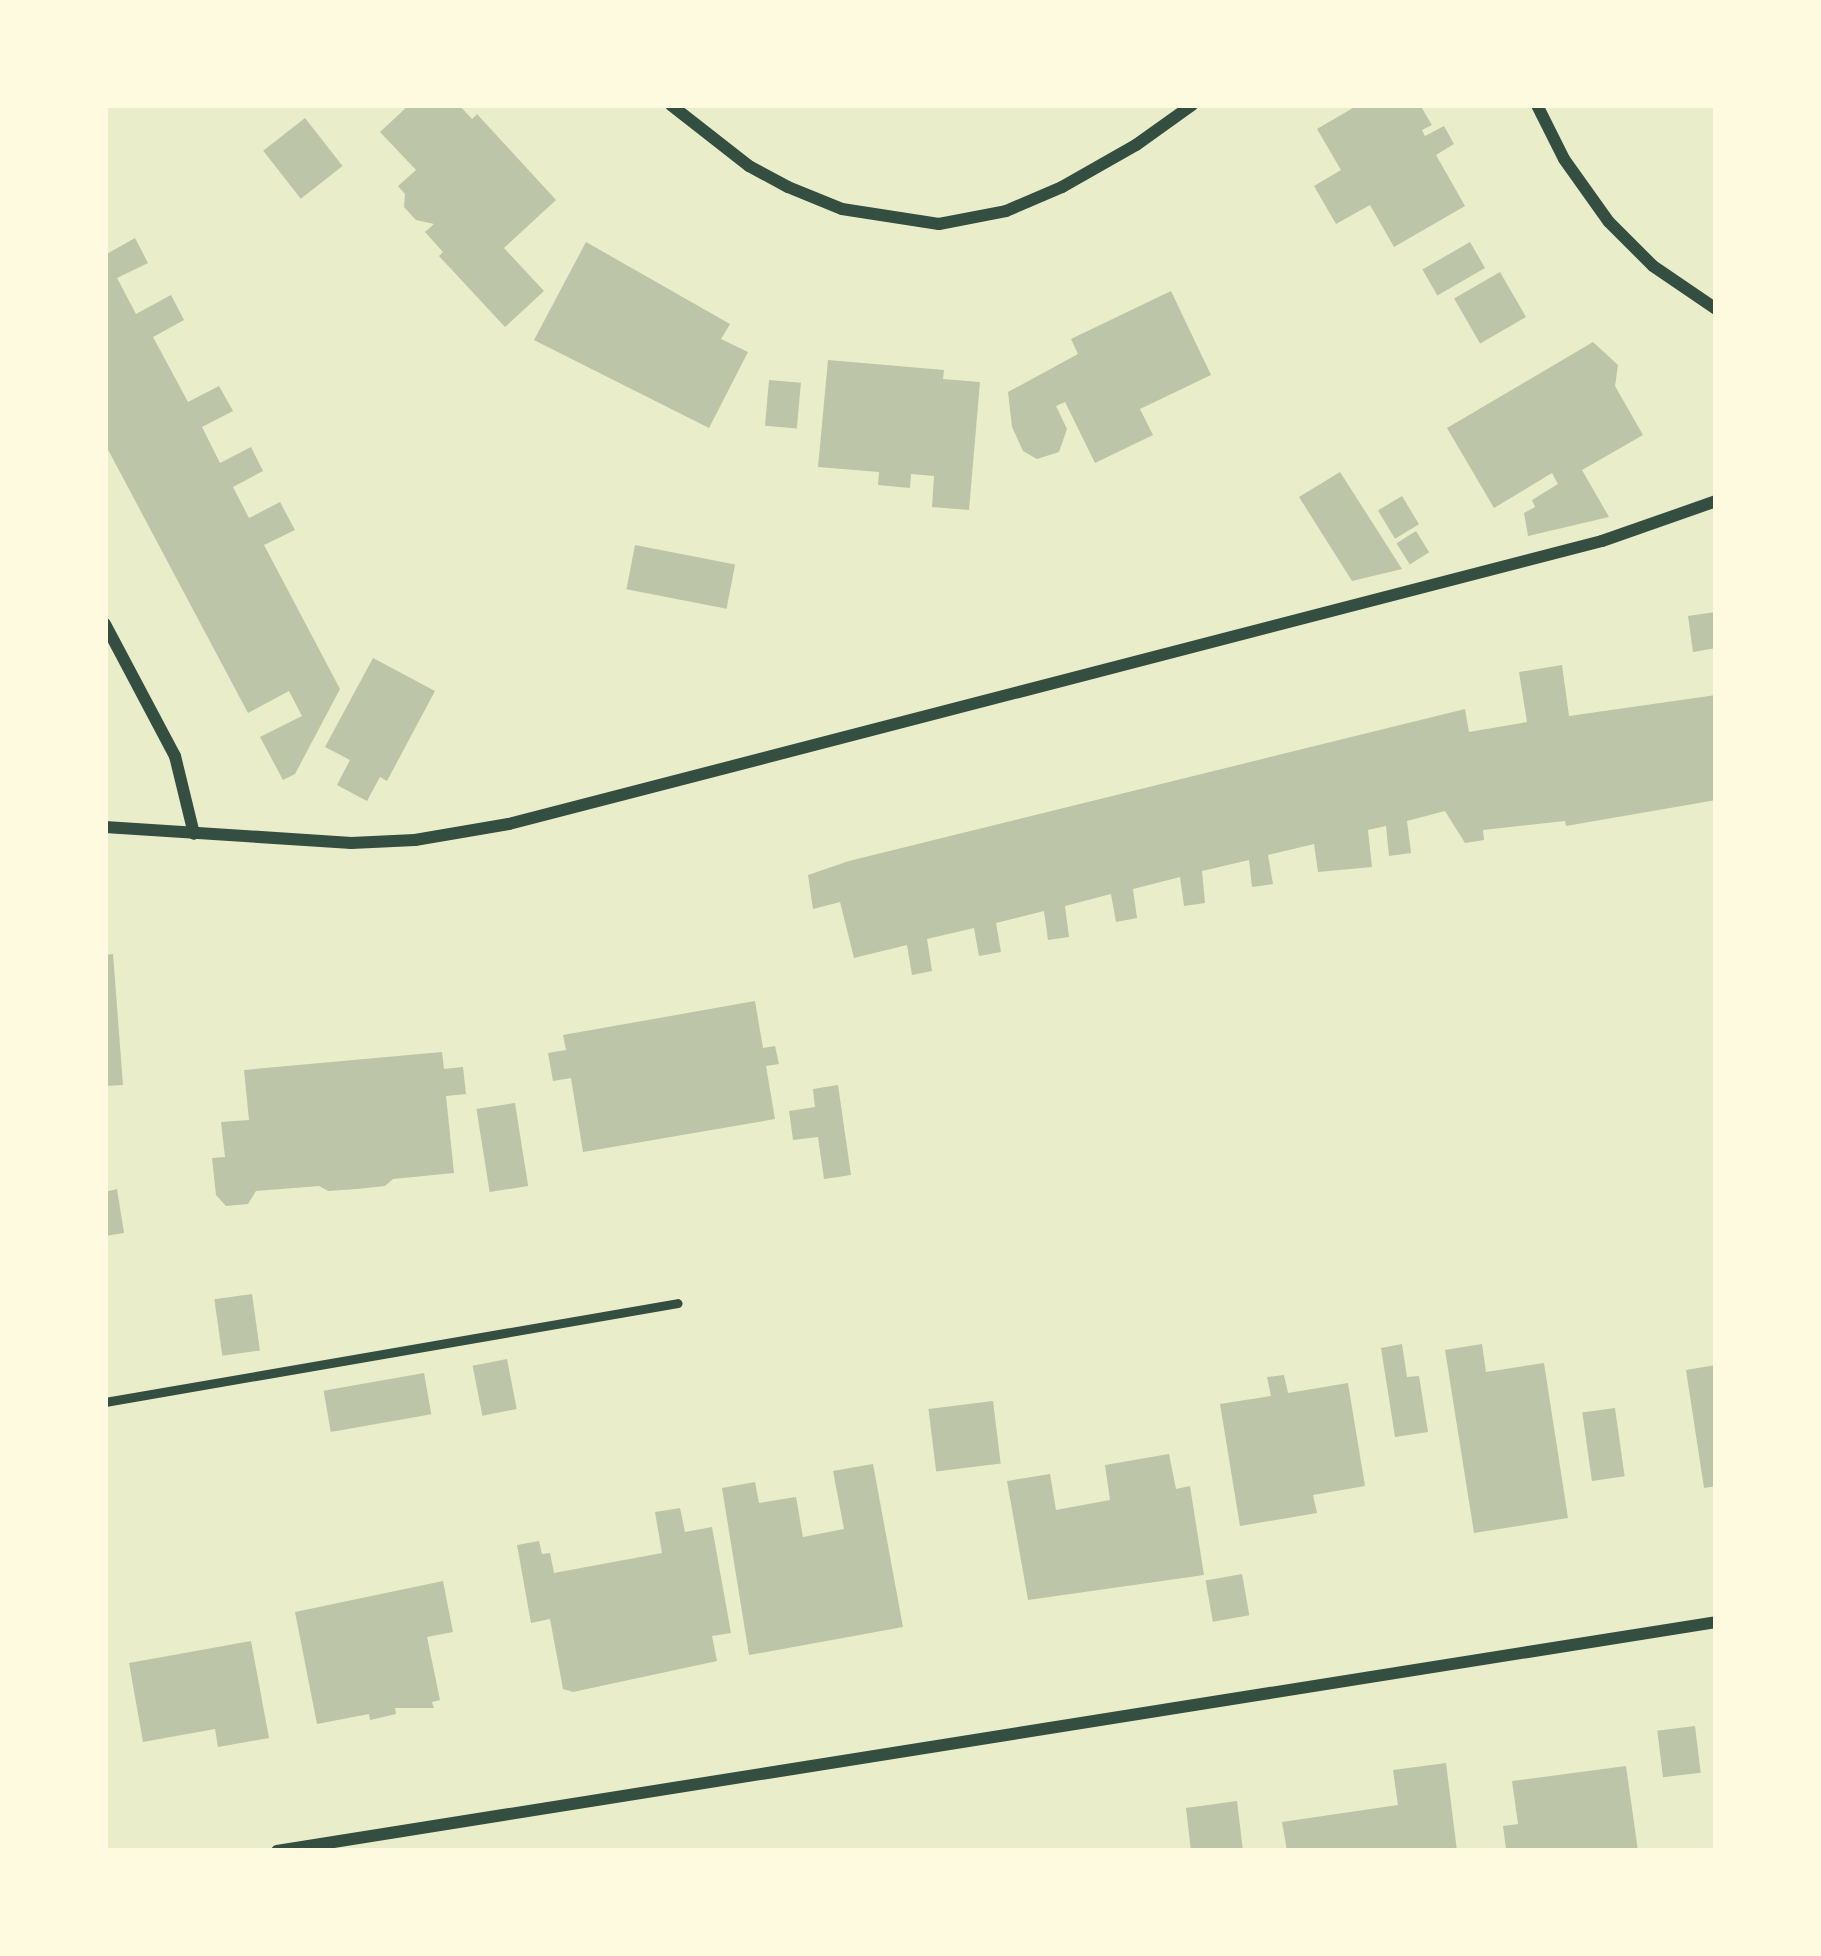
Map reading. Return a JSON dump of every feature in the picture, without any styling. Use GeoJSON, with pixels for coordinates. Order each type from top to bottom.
{"type":"FeatureCollection","features":[{"type":"Feature","properties":{"kind":"street"},"geometry":{"type":"LineString","coordinates":[[671,105],[749,166],[788,187],[842,209],[939,224],[1006,212],[1062,187],[1136,146],[1192,105]]}},
{"type":"Feature","properties":{"kind":"street"},"geometry":{"type":"LineString","coordinates":[[1537,105],[1564,159],[1609,222],[1680,287],[1716,308]]}},
{"type":"Feature","properties":{"kind":"street"},"geometry":{"type":"LineString","coordinates":[[105,827],[351,843],[415,840],[509,824],[1602,542],[1716,501]]}},
{"type":"Feature","properties":{"kind":"street"},"geometry":{"type":"LineString","coordinates":[[105,624],[175,756],[194,834]]}},
{"type":"Feature","properties":{"kind":"street"},"geometry":{"type":"LineString","coordinates":[[277,1851],[1716,1622]]}},
{"type":"Feature","properties":{"kind":"lane"},"geometry":{"type":"LineString","coordinates":[[105,1402],[679,1303]]}},
{"type":"Feature","properties":{"kind":"building"},"geometry":{"type":"Polygon","coordinates":[[[409,105],[459,105],[472,119],[477,114],[556,200],[504,248],[544,291],[505,327],[439,256],[443,252],[425,232],[434,224],[416,220],[404,207],[405,194],[398,186],[416,170],[380,132],[409,105]]]}},
{"type":"Feature","properties":{"kind":"building"},"geometry":{"type":"Polygon","coordinates":[[[1358,105],[1420,105],[1432,125],[1422,130],[1425,136],[1444,126],[1454,144],[1436,155],[1465,206],[1394,247],[1370,205],[1336,224],[1314,186],[1341,170],[1317,129],[1358,105]]]}},
{"type":"Feature","properties":{"kind":"building"},"geometry":{"type":"Polygon","coordinates":[[[305,118],[343,166],[301,199],[263,151],[305,118]]]}},
{"type":"Feature","properties":{"kind":"building"},"geometry":{"type":"Polygon","coordinates":[[[135,238],[148,263],[117,278],[136,314],[171,295],[184,320],[153,337],[188,402],[219,386],[233,411],[202,427],[220,463],[251,447],[263,471],[233,487],[249,518],[280,502],[295,530],[264,545],[340,689],[295,774],[283,780],[260,737],[302,716],[289,691],[248,713],[105,444],[105,255],[135,238]]]}},
{"type":"Feature","properties":{"kind":"building"},"geometry":{"type":"Polygon","coordinates":[[[586,242],[730,324],[721,339],[748,352],[709,428],[534,340],[586,242]]]}},
{"type":"Feature","properties":{"kind":"building"},"geometry":{"type":"Polygon","coordinates":[[[1470,242],[1485,268],[1437,295],[1422,270],[1470,242]]]}},
{"type":"Feature","properties":{"kind":"building"},"geometry":{"type":"Polygon","coordinates":[[[1500,272],[1526,317],[1480,344],[1454,298],[1500,272]]]}},
{"type":"Feature","properties":{"kind":"building"},"geometry":{"type":"Polygon","coordinates":[[[1171,291],[1211,375],[1140,409],[1153,435],[1095,463],[1065,402],[1056,406],[1067,429],[1059,452],[1037,459],[1023,451],[1012,427],[1008,392],[1078,354],[1071,339],[1171,291]]]}},
{"type":"Feature","properties":{"kind":"building"},"geometry":{"type":"Polygon","coordinates":[[[1593,342],[1618,365],[1615,386],[1643,435],[1582,470],[1609,517],[1528,536],[1524,513],[1535,507],[1532,500],[1558,484],[1552,473],[1494,508],[1447,428],[1593,342]]]}},
{"type":"Feature","properties":{"kind":"building"},"geometry":{"type":"Polygon","coordinates":[[[828,360],[944,370],[943,379],[980,382],[969,510],[932,507],[934,476],[911,474],[910,488],[878,485],[879,472],[818,467],[828,360]]]}},
{"type":"Feature","properties":{"kind":"building"},"geometry":{"type":"Polygon","coordinates":[[[769,380],[801,383],[797,429],[765,426],[769,380]]]}},
{"type":"Feature","properties":{"kind":"building"},"geometry":{"type":"Polygon","coordinates":[[[1340,472],[1402,569],[1352,581],[1299,497],[1340,472]]]}},
{"type":"Feature","properties":{"kind":"building"},"geometry":{"type":"Polygon","coordinates":[[[1402,496],[1419,524],[1395,539],[1378,510],[1402,496]]]}},
{"type":"Feature","properties":{"kind":"building"},"geometry":{"type":"Polygon","coordinates":[[[1416,531],[1429,552],[1410,564],[1396,543],[1416,531]]]}},
{"type":"Feature","properties":{"kind":"building"},"geometry":{"type":"Polygon","coordinates":[[[635,545],[735,564],[727,609],[626,589],[635,545]]]}},
{"type":"Feature","properties":{"kind":"building"},"geometry":{"type":"Polygon","coordinates":[[[1716,612],[1716,648],[1693,652],[1688,616],[1716,612]]]}},
{"type":"Feature","properties":{"kind":"building"},"geometry":{"type":"Polygon","coordinates":[[[373,658],[435,691],[387,781],[380,777],[367,801],[337,785],[350,760],[325,747],[373,658]]]}},
{"type":"Feature","properties":{"kind":"building"},"geometry":{"type":"Polygon","coordinates":[[[1562,665],[1569,716],[1716,695],[1716,800],[1566,826],[1565,821],[1483,830],[1484,840],[1465,843],[1445,811],[1407,821],[1411,853],[1389,856],[1386,826],[1368,830],[1372,867],[1318,872],[1314,844],[1268,855],[1273,884],[1252,887],[1249,860],[1202,871],[1205,903],[1184,906],[1180,877],[1133,889],[1137,918],[1116,922],[1111,894],[1065,906],[1069,937],[1048,940],[1044,911],[996,923],[1001,952],[979,956],[974,928],[927,939],[932,971],[912,975],[907,945],[854,958],[840,902],[813,909],[808,875],[849,861],[1465,709],[1469,732],[1527,722],[1519,672],[1562,665]]]}},
{"type":"Feature","properties":{"kind":"building"},"geometry":{"type":"Polygon","coordinates":[[[113,954],[123,1085],[105,1086],[105,955],[113,954]]]}},
{"type":"Feature","properties":{"kind":"building"},"geometry":{"type":"Polygon","coordinates":[[[755,1001],[763,1048],[775,1046],[779,1064],[766,1066],[775,1119],[583,1152],[571,1078],[553,1081],[548,1053],[566,1050],[563,1035],[755,1001]]]}},
{"type":"Feature","properties":{"kind":"building"},"geometry":{"type":"Polygon","coordinates":[[[442,1052],[444,1069],[463,1067],[466,1094],[446,1096],[454,1173],[393,1179],[385,1186],[357,1189],[328,1191],[319,1186],[256,1191],[248,1204],[226,1206],[216,1195],[212,1158],[225,1157],[221,1122],[249,1120],[244,1070],[442,1052]]]}},
{"type":"Feature","properties":{"kind":"building"},"geometry":{"type":"Polygon","coordinates":[[[838,1085],[851,1175],[824,1179],[818,1137],[793,1140],[789,1111],[815,1107],[813,1089],[838,1085]]]}},
{"type":"Feature","properties":{"kind":"building"},"geometry":{"type":"Polygon","coordinates":[[[515,1103],[528,1186],[490,1192],[476,1109],[515,1103]]]}},
{"type":"Feature","properties":{"kind":"building"},"geometry":{"type":"Polygon","coordinates":[[[117,1189],[124,1233],[105,1236],[105,1192],[117,1189]]]}},
{"type":"Feature","properties":{"kind":"building"},"geometry":{"type":"Polygon","coordinates":[[[252,1294],[260,1350],[222,1356],[214,1299],[252,1294]]]}},
{"type":"Feature","properties":{"kind":"building"},"geometry":{"type":"Polygon","coordinates":[[[1402,1344],[1407,1377],[1419,1376],[1428,1432],[1395,1437],[1381,1348],[1402,1344]]]}},
{"type":"Feature","properties":{"kind":"building"},"geometry":{"type":"Polygon","coordinates":[[[1482,1344],[1486,1372],[1544,1363],[1568,1518],[1474,1533],[1445,1350],[1482,1344]]]}},
{"type":"Feature","properties":{"kind":"building"},"geometry":{"type":"Polygon","coordinates":[[[507,1359],[517,1409],[482,1416],[473,1366],[507,1359]]]}},
{"type":"Feature","properties":{"kind":"building"},"geometry":{"type":"Polygon","coordinates":[[[1716,1365],[1716,1486],[1704,1488],[1686,1370],[1716,1365]]]}},
{"type":"Feature","properties":{"kind":"building"},"geometry":{"type":"Polygon","coordinates":[[[424,1373],[431,1414],[331,1432],[324,1391],[424,1373]]]}},
{"type":"Feature","properties":{"kind":"building"},"geometry":{"type":"Polygon","coordinates":[[[1284,1375],[1288,1393],[1348,1383],[1365,1486],[1313,1495],[1317,1513],[1240,1526],[1220,1404],[1271,1396],[1267,1377],[1284,1375]]]}},
{"type":"Feature","properties":{"kind":"building"},"geometry":{"type":"Polygon","coordinates":[[[993,1401],[1001,1464],[936,1471],[928,1409],[993,1401]]]}},
{"type":"Feature","properties":{"kind":"building"},"geometry":{"type":"Polygon","coordinates":[[[1615,1408],[1625,1476],[1592,1481],[1582,1413],[1615,1408]]]}},
{"type":"Feature","properties":{"kind":"building"},"geometry":{"type":"Polygon","coordinates":[[[1169,1454],[1176,1489],[1190,1486],[1204,1575],[1028,1600],[1007,1481],[1050,1474],[1056,1510],[1110,1500],[1105,1465],[1169,1454]]]}},
{"type":"Feature","properties":{"kind":"building"},"geometry":{"type":"Polygon","coordinates":[[[873,1464],[903,1627],[749,1655],[722,1488],[755,1482],[759,1503],[796,1497],[803,1537],[844,1529],[833,1471],[873,1464]]]}},
{"type":"Feature","properties":{"kind":"building"},"geometry":{"type":"Polygon","coordinates":[[[680,1508],[685,1532],[712,1527],[731,1633],[712,1636],[717,1661],[573,1692],[563,1689],[550,1619],[531,1623],[517,1545],[539,1541],[542,1554],[550,1553],[554,1573],[662,1553],[655,1512],[680,1508]]]}},
{"type":"Feature","properties":{"kind":"building"},"geometry":{"type":"Polygon","coordinates":[[[1242,1574],[1249,1615],[1213,1622],[1206,1580],[1242,1574]]]}},
{"type":"Feature","properties":{"kind":"building"},"geometry":{"type":"Polygon","coordinates":[[[443,1581],[453,1632],[427,1637],[440,1700],[432,1702],[434,1708],[395,1708],[396,1714],[370,1720],[369,1714],[317,1724],[295,1612],[443,1581]]]}},
{"type":"Feature","properties":{"kind":"building"},"geometry":{"type":"Polygon","coordinates":[[[251,1641],[269,1738],[218,1747],[215,1729],[143,1742],[129,1663],[251,1641]]]}},
{"type":"Feature","properties":{"kind":"building"},"geometry":{"type":"Polygon","coordinates":[[[1695,1726],[1701,1773],[1663,1777],[1657,1731],[1695,1726]]]}},
{"type":"Feature","properties":{"kind":"building"},"geometry":{"type":"Polygon","coordinates":[[[1446,1763],[1457,1851],[1287,1851],[1282,1822],[1398,1805],[1393,1770],[1446,1763]]]}},
{"type":"Feature","properties":{"kind":"building"},"geometry":{"type":"Polygon","coordinates":[[[1626,1766],[1638,1851],[1506,1849],[1503,1826],[1518,1824],[1512,1781],[1626,1766]]]}},
{"type":"Feature","properties":{"kind":"building"},"geometry":{"type":"Polygon","coordinates":[[[1237,1801],[1243,1851],[1191,1851],[1186,1808],[1237,1801]]]}}]}
